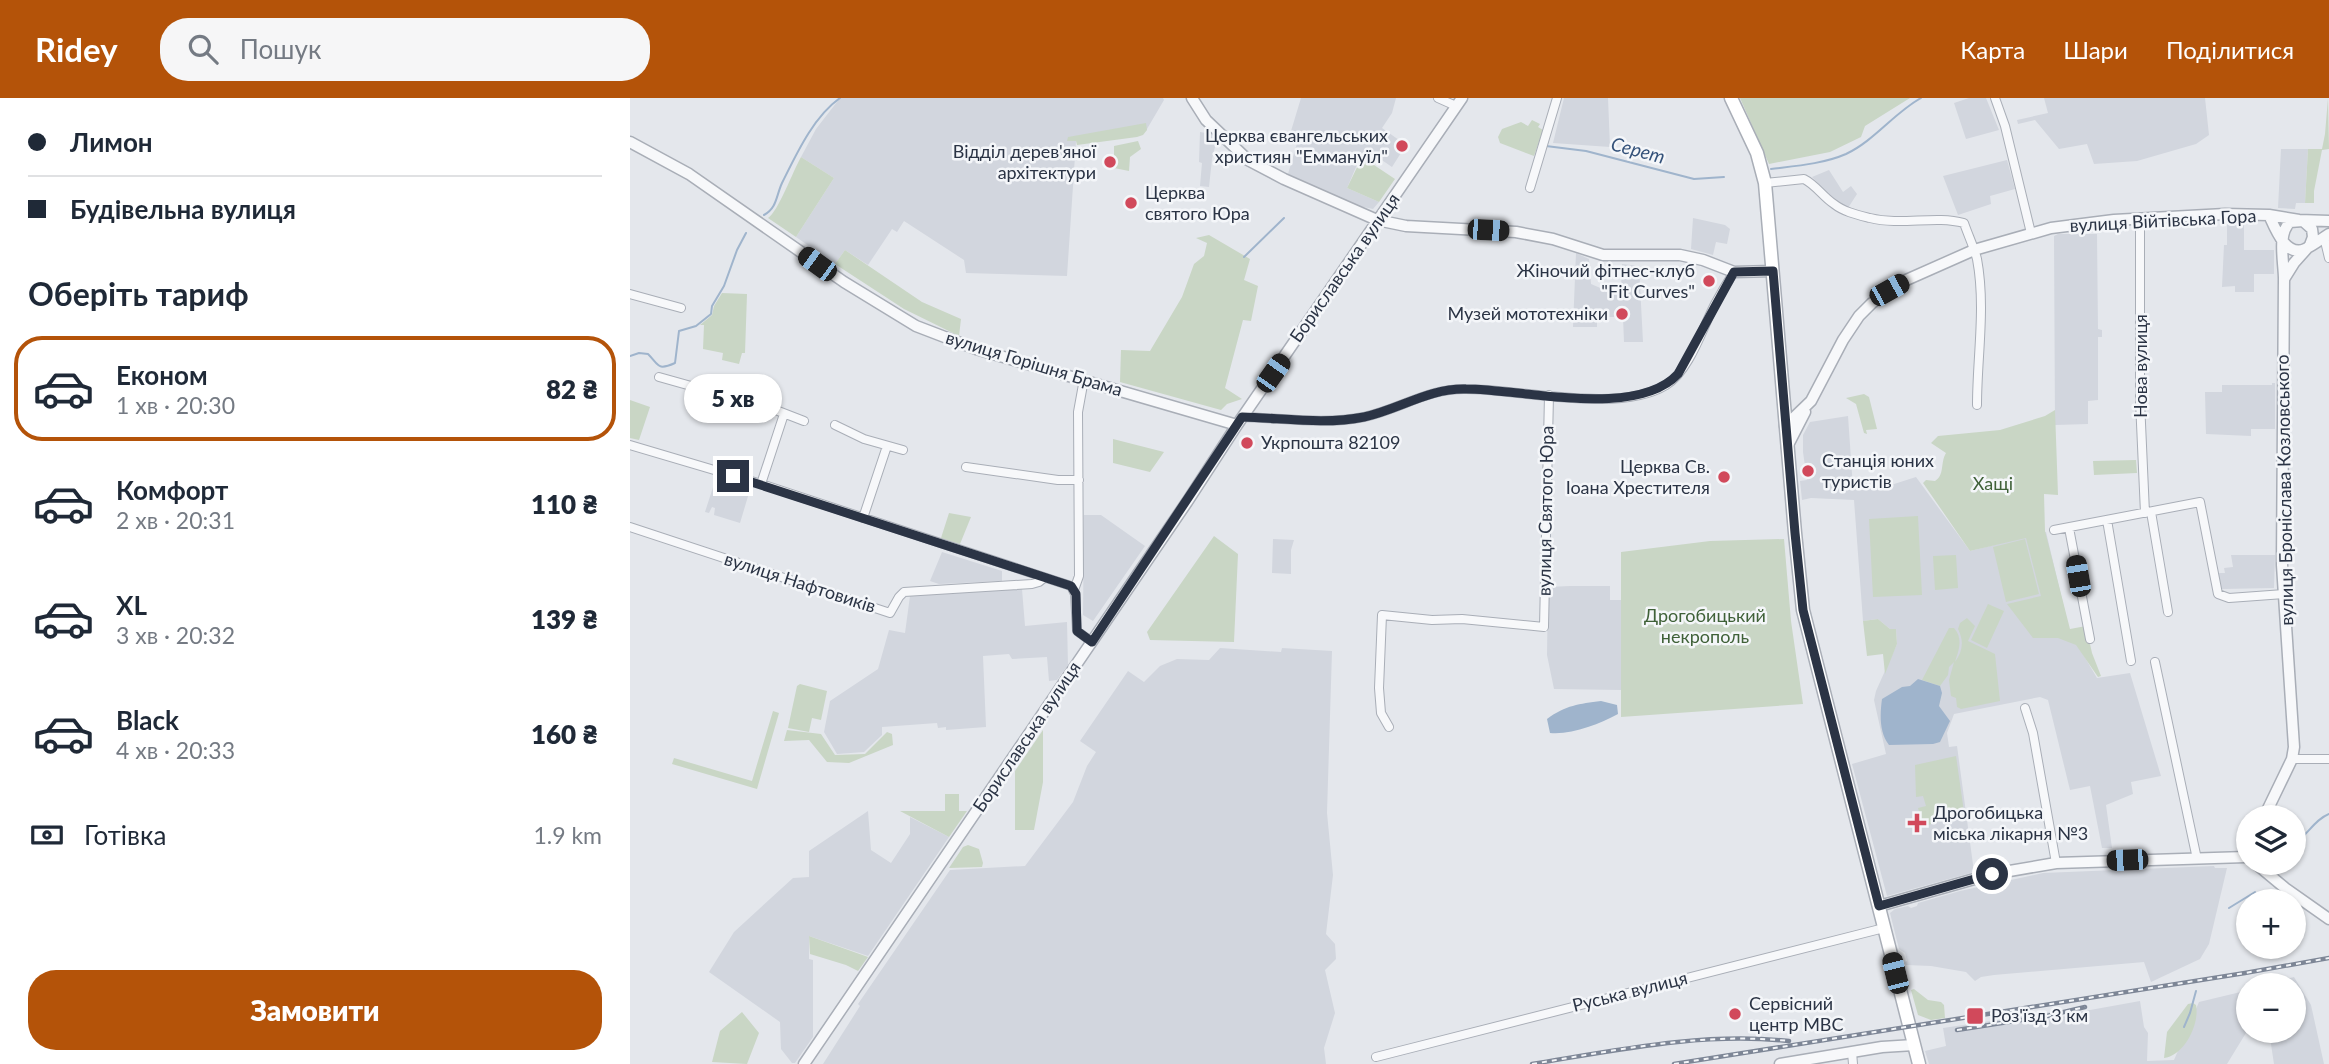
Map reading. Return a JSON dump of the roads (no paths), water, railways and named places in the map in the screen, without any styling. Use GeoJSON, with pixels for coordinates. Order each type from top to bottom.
{"type":"FeatureCollection","features":[{"type":"Feature","properties":{"kind":"main road"},"geometry":{"type":"LineString","coordinates":[[1731,98],[1763,174],[1805,617],[1919,1064]]}},
{"type":"Feature","properties":{"kind":"street"},"geometry":{"type":"LineString","coordinates":[[1192,98],[1206,120],[1248,160],[1377,220],[1406,226],[1516,232],[1553,239],[1602,255],[1680,255],[1703,260],[1734,272],[1773,271]]}},
{"type":"Feature","properties":{"kind":"street"},"geometry":{"type":"LineString","coordinates":[[1438,98],[1459,102]]}},
{"type":"Feature","properties":{"kind":"street"},"geometry":{"type":"LineString","coordinates":[[1530,188],[1557,98]]}},
{"type":"Feature","properties":{"kind":"street"},"geometry":{"type":"LineString","coordinates":[[1995,98],[2005,126],[2031,233]]}},
{"type":"Feature","properties":{"kind":"street","name":"Бориславська вулиця"},"geometry":{"type":"LineString","coordinates":[[804,1064],[1459,102]]}},
{"type":"Feature","properties":{"kind":"street","name":"вулиця Горішня Брама"},"geometry":{"type":"LineString","coordinates":[[630,142],[689,174],[835,276],[902,319],[971,348],[1240,421]]}},
{"type":"Feature","properties":{"kind":"street"},"geometry":{"type":"LineString","coordinates":[[1763,174],[1804,179],[1835,206],[1873,219],[1890,222],[1964,223],[1977,257],[1981,308],[1977,405]]}},
{"type":"Feature","properties":{"kind":"street","name":"вулиця Війтівська Гора"},"geometry":{"type":"LineString","coordinates":[[1785,426],[1806,407],[1843,340],[1859,316],[1872,303],[1914,276],[1974,250],[2031,233],[2075,224],[2217,215],[2269,215],[2329,221]]}},
{"type":"Feature","properties":{"kind":"street"},"geometry":{"type":"LineString","coordinates":[[2269,215],[2287,246],[2294,251],[2307,248],[2327,235],[2329,258]]}},
{"type":"Feature","properties":{"kind":"street","name":"Нова вулиця"},"geometry":{"type":"LineString","coordinates":[[2140,219],[2142,455],[2148,512],[2168,612]]}},
{"type":"Feature","properties":{"kind":"street"},"geometry":{"type":"LineString","coordinates":[[2283,240],[2282,233],[2286,225],[2299,220],[2312,229],[2313,237],[2307,248],[2284,279]]}},
{"type":"Feature","properties":{"kind":"street","name":"вулиця Броніслава Козловського"},"geometry":{"type":"LineString","coordinates":[[2270,805],[2292,759],[2293,729],[2284,594],[2283,240]]}},
{"type":"Feature","properties":{"kind":"street"},"geometry":{"type":"LineString","coordinates":[[1240,421],[1345,420],[1382,412],[1421,396],[1449,390],[1478,389],[1621,398],[1646,394],[1667,384],[1683,367],[1734,272]]}},
{"type":"Feature","properties":{"kind":"street"},"geometry":{"type":"LineString","coordinates":[[630,294],[681,309]]}},
{"type":"Feature","properties":{"kind":"street"},"geometry":{"type":"LineString","coordinates":[[659,377],[804,421]]}},
{"type":"Feature","properties":{"kind":"street"},"geometry":{"type":"LineString","coordinates":[[1084,379],[1079,412],[1079,576],[1074,590],[1077,631],[1092,642]]}},
{"type":"Feature","properties":{"kind":"street","name":"вулиця Святого Юра"},"geometry":{"type":"LineString","coordinates":[[1389,727],[1381,713],[1380,701],[1382,615],[1544,627],[1549,395]]}},
{"type":"Feature","properties":{"kind":"street"},"geometry":{"type":"LineString","coordinates":[[1784,412],[1806,407]]}},
{"type":"Feature","properties":{"kind":"street"},"geometry":{"type":"LineString","coordinates":[[1787,447],[1806,407]]}},
{"type":"Feature","properties":{"kind":"street"},"geometry":{"type":"LineString","coordinates":[[761,484],[784,414]]}},
{"type":"Feature","properties":{"kind":"street"},"geometry":{"type":"LineString","coordinates":[[835,425],[903,450]]}},
{"type":"Feature","properties":{"kind":"street"},"geometry":{"type":"LineString","coordinates":[[630,445],[761,484],[1071,586],[1074,590]]}},
{"type":"Feature","properties":{"kind":"street"},"geometry":{"type":"LineString","coordinates":[[863,518],[887,446]]}},
{"type":"Feature","properties":{"kind":"street"},"geometry":{"type":"LineString","coordinates":[[966,467],[1058,480],[1079,480]]}},
{"type":"Feature","properties":{"kind":"street"},"geometry":{"type":"LineString","coordinates":[[2054,530],[2200,502],[2216,590],[2220,597],[2284,594]]}},
{"type":"Feature","properties":{"kind":"street"},"geometry":{"type":"LineString","coordinates":[[2107,520],[2131,660]]}},
{"type":"Feature","properties":{"kind":"street","name":"вулиця Нафтовиків"},"geometry":{"type":"LineString","coordinates":[[630,527],[890,613],[904,592],[1032,584],[1044,578]]}},
{"type":"Feature","properties":{"kind":"street"},"geometry":{"type":"LineString","coordinates":[[2069,528],[2090,639]]}},
{"type":"Feature","properties":{"kind":"street"},"geometry":{"type":"LineString","coordinates":[[2155,662],[2197,859]]}},
{"type":"Feature","properties":{"kind":"street"},"geometry":{"type":"LineString","coordinates":[[2025,708],[2033,733],[2056,863]]}},
{"type":"Feature","properties":{"kind":"street"},"geometry":{"type":"LineString","coordinates":[[2292,759],[2329,759]]}},
{"type":"Feature","properties":{"kind":"street"},"geometry":{"type":"LineString","coordinates":[[1879,906],[1992,874],[2056,863],[2236,858]]}},
{"type":"Feature","properties":{"kind":"street"},"geometry":{"type":"LineString","coordinates":[[2270,875],[2329,919]]}},
{"type":"Feature","properties":{"kind":"street","name":"Руська вулиця"},"geometry":{"type":"LineString","coordinates":[[1376,1057],[1884,928]]}},
{"type":"Feature","properties":{"kind":"street"},"geometry":{"type":"LineString","coordinates":[[1780,1064],[1853,1058],[1882,1047],[1914,1045]]}},
{"type":"Feature","properties":{"kind":"water"},"geometry":{"type":"Polygon","coordinates":[[[1918,679],[1940,686],[1942,693],[1939,706],[1950,721],[1940,742],[1889,745],[1882,729],[1882,699],[1902,687],[1910,686],[1918,679]]]}},
{"type":"Feature","properties":{"kind":"water"},"geometry":{"type":"Polygon","coordinates":[[[1601,701],[1617,705],[1618,714],[1576,731],[1550,733],[1547,719],[1554,714],[1573,706],[1601,701]]]}},
{"type":"Feature","properties":{"kind":"waterway"},"geometry":{"type":"LineString","coordinates":[[764,215],[774,205],[782,183],[806,137],[822,115],[840,98]]}},
{"type":"Feature","properties":{"kind":"waterway","name":"Серет"},"geometry":{"type":"LineString","coordinates":[[1771,169],[1818,162],[1846,154],[1866,142],[1921,98]]}},
{"type":"Feature","properties":{"kind":"waterway","name":"Серет"},"geometry":{"type":"LineString","coordinates":[[1546,146],[1586,151],[1694,179],[1724,177]]}},
{"type":"Feature","properties":{"kind":"waterway"},"geometry":{"type":"LineString","coordinates":[[1244,257],[1284,218]]}},
{"type":"Feature","properties":{"kind":"waterway"},"geometry":{"type":"LineString","coordinates":[[630,356],[648,354],[661,367],[675,363],[679,331],[696,326],[711,314],[712,306],[724,286],[746,233]]}},
{"type":"Feature","properties":{"kind":"waterway"},"geometry":{"type":"LineString","coordinates":[[2306,833],[2329,814]]}},
{"type":"Feature","properties":{"kind":"waterway"},"geometry":{"type":"LineString","coordinates":[[2229,908],[2236,904]]}},
{"type":"Feature","properties":{"kind":"waterway"},"geometry":{"type":"LineString","coordinates":[[2184,1027],[2196,991]]}},
{"type":"Feature","properties":{"kind":"railway"},"geometry":{"type":"LineString","coordinates":[[1674,1064],[2329,958]]}},
{"type":"Feature","properties":{"kind":"railway"},"geometry":{"type":"LineString","coordinates":[[1957,1030],[2047,1016],[2085,1007]]}},
{"type":"Feature","properties":{"kind":"railway"},"geometry":{"type":"LineString","coordinates":[[1532,1064],[1628,1048],[1692,1041],[1789,1041]]}},
{"type":"Feature","properties":{"kind":"place","name":"Церква євангельських християн \"Еммануїл\""},"geometry":{"type":"Point","coordinates":[1402,146]}},
{"type":"Feature","properties":{"kind":"place","name":"Відділ дерев'яної архітектури"},"geometry":{"type":"Point","coordinates":[1110,162]}},
{"type":"Feature","properties":{"kind":"place","name":"Церква святого Юра"},"geometry":{"type":"Point","coordinates":[1131,203]}},
{"type":"Feature","properties":{"kind":"place","name":"Жіночий фітнес-клуб \"Fit Curves\""},"geometry":{"type":"Point","coordinates":[1709,281]}},
{"type":"Feature","properties":{"kind":"place","name":"Музей мототехніки"},"geometry":{"type":"Point","coordinates":[1622,314]}},
{"type":"Feature","properties":{"kind":"place","name":"Укрпошта 82109"},"geometry":{"type":"Point","coordinates":[1247,443]}},
{"type":"Feature","properties":{"kind":"place","name":"Станція юних туристів"},"geometry":{"type":"Point","coordinates":[1808,471]}},
{"type":"Feature","properties":{"kind":"place","name":"Церква Св. Іоана Хрестителя"},"geometry":{"type":"Point","coordinates":[1724,477]}},
{"type":"Feature","properties":{"kind":"place","name":"Дрогобицька міська лікарня №3"},"geometry":{"type":"Point","coordinates":[1917,823]}},
{"type":"Feature","properties":{"kind":"place","name":"Сервісний центр МВС"},"geometry":{"type":"Point","coordinates":[1735,1014]}},
{"type":"Feature","properties":{"kind":"place","name":"Роз'їзд 3 км"},"geometry":{"type":"Point","coordinates":[1975,1016]}},
{"type":"Feature","properties":{"kind":"park label","name":"Хащі"},"geometry":{"type":"Point","coordinates":[1993,484]}},
{"type":"Feature","properties":{"kind":"park label","name":"Дрогобицький некрополь"},"geometry":{"type":"Point","coordinates":[1705,626]}}]}
